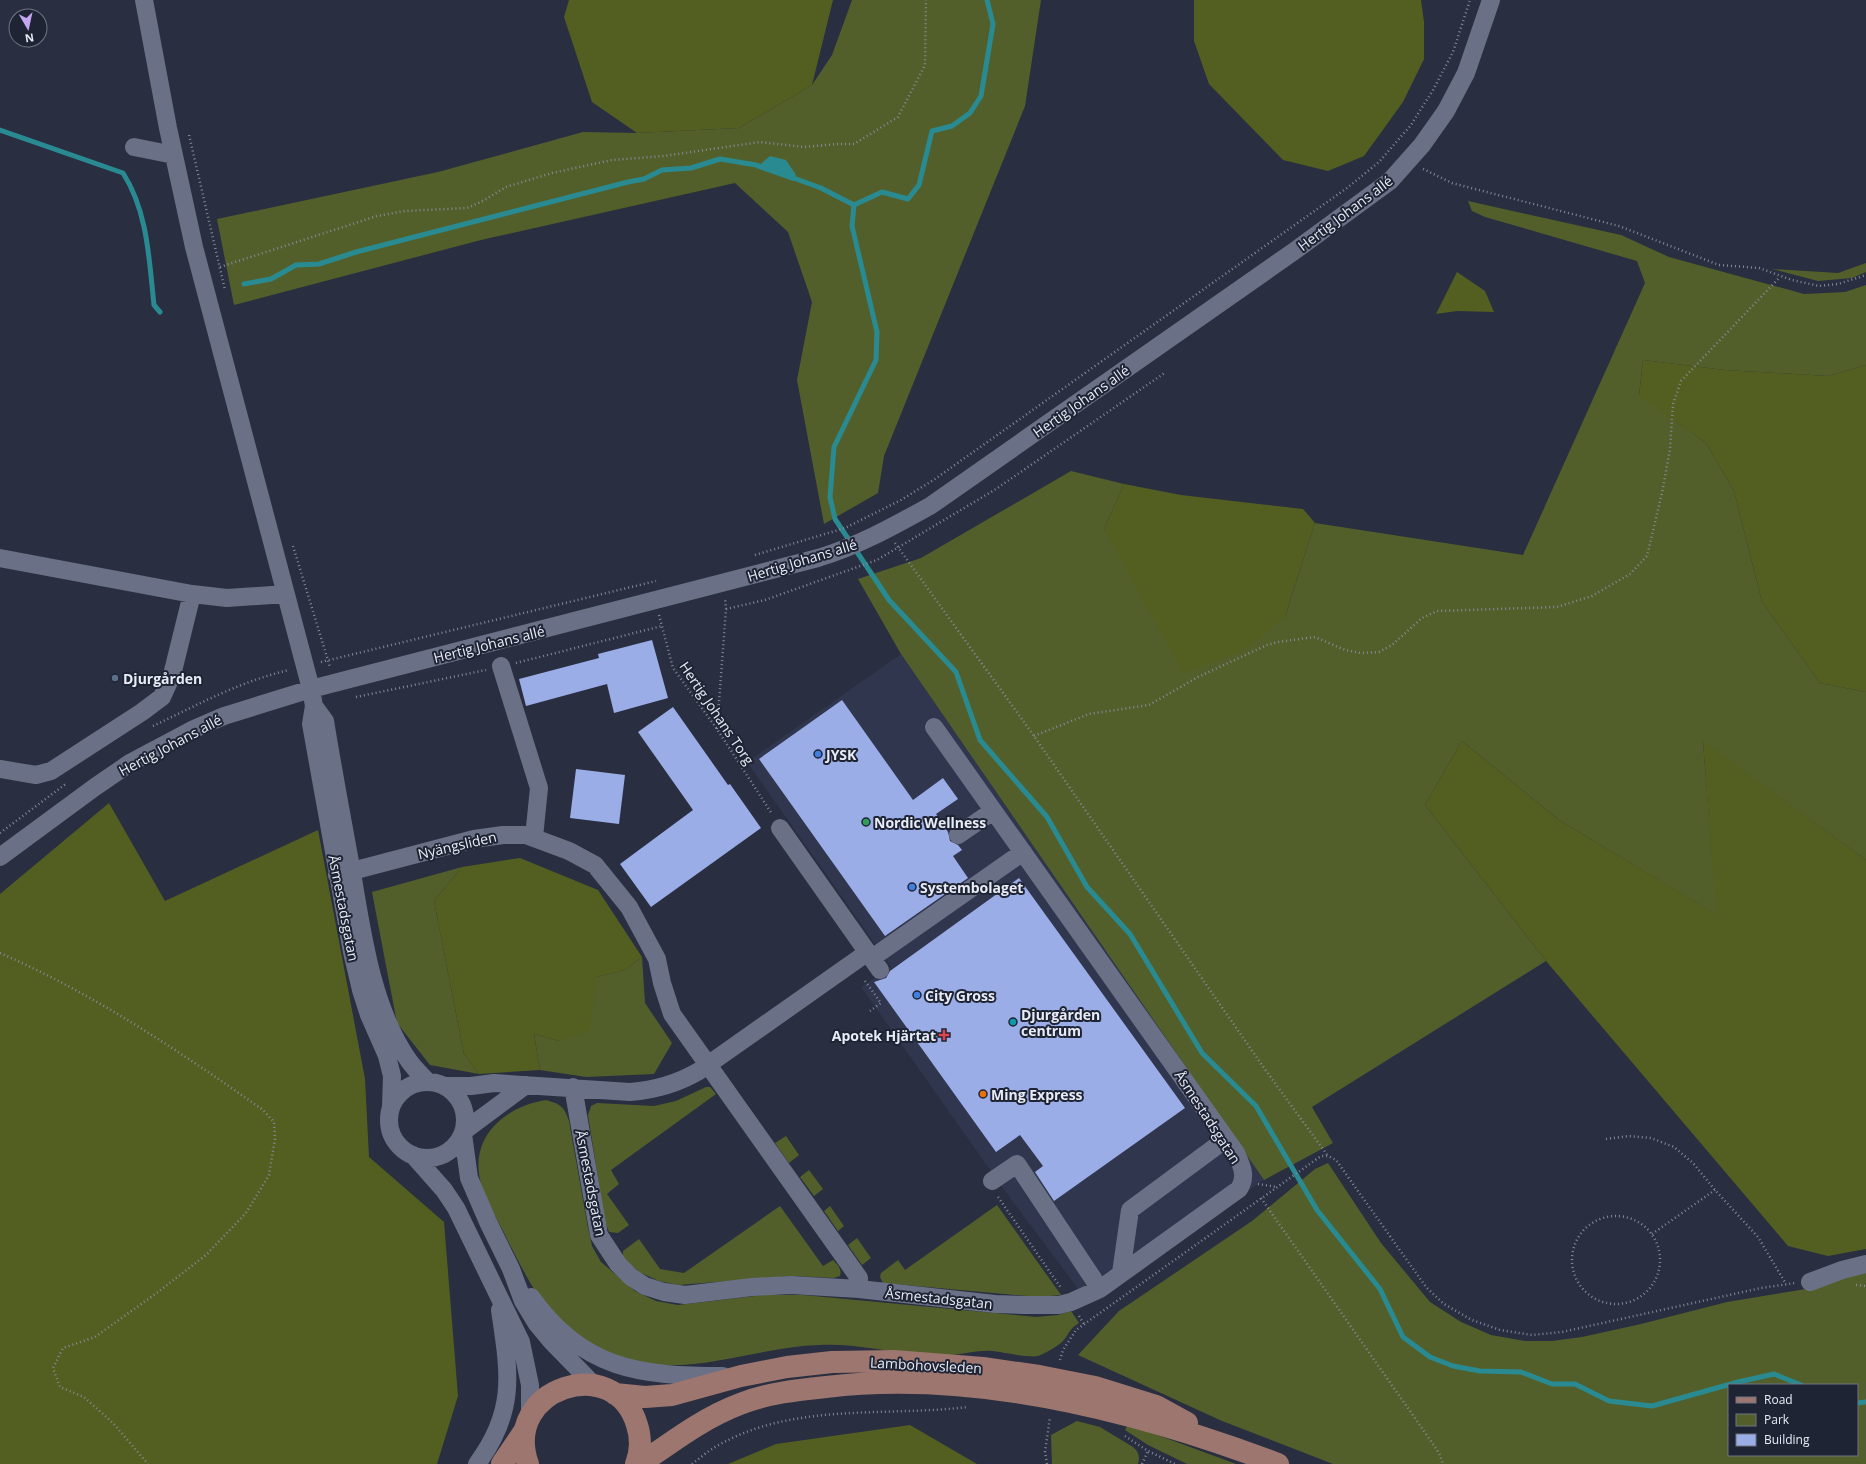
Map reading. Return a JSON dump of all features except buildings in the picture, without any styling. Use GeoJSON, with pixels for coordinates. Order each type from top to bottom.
{"type":"FeatureCollection","features":[{"type":"Feature","properties":{"kind":"main road","name":"Lambohovsleden"},"geometry":{"type":"LineString","coordinates":[[615,1394],[645,1397],[672,1394],[741,1376],[787,1367],[840,1362],[894,1361],[983,1368],[1095,1387],[1156,1406],[1227,1444]]}},
{"type":"Feature","properties":{"kind":"main road","name":"Lambohovsleden"},"geometry":{"type":"LineString","coordinates":[[640,1464],[698,1424],[741,1404],[785,1392],[853,1384],[916,1383],[983,1388],[1064,1400],[1118,1412],[1227,1444],[1278,1464]]}},
{"type":"Feature","properties":{"kind":"main road"},"geometry":{"type":"LineString","coordinates":[[502,1464],[540,1403],[559,1389],[574,1385],[595,1386],[615,1394],[631,1411],[639,1430],[640,1448],[636,1464]]}},
{"type":"Feature","properties":{"kind":"main road"},"geometry":{"type":"LineString","coordinates":[[528,1423],[524,1442],[528,1464]]}},
{"type":"Feature","properties":{"kind":"street"},"geometry":{"type":"LineString","coordinates":[[144,0],[174,155],[198,261],[313,698]]}},
{"type":"Feature","properties":{"kind":"street","name":"Hertig Johans allé"},"geometry":{"type":"LineString","coordinates":[[0,857],[130,763],[194,729],[224,716],[313,698],[656,601],[830,555],[878,535],[930,506],[1280,262],[1390,181],[1422,145],[1446,111],[1466,73],[1490,0]]}},
{"type":"Feature","properties":{"kind":"street"},"geometry":{"type":"LineString","coordinates":[[134,147],[174,155]]}},
{"type":"Feature","properties":{"kind":"street"},"geometry":{"type":"LineString","coordinates":[[0,558],[192,594],[227,598],[286,594]]}},
{"type":"Feature","properties":{"kind":"street"},"geometry":{"type":"LineString","coordinates":[[0,769],[36,776],[50,771],[142,712],[162,697],[172,675],[192,594]]}},
{"type":"Feature","properties":{"kind":"street"},"geometry":{"type":"LineString","coordinates":[[501,666],[539,788],[537,823],[534,837]]}},
{"type":"Feature","properties":{"kind":"street","name":"Åsmestadsgatan"},"geometry":{"type":"LineString","coordinates":[[313,698],[311,724],[344,873],[383,1009],[394,1035],[405,1055],[427,1081]]}},
{"type":"Feature","properties":{"kind":"street","name":"Åsmestadsgatan"},"geometry":{"type":"LineString","coordinates":[[573,1087],[599,1235],[618,1264],[631,1277],[645,1286],[664,1292],[684,1295],[752,1287],[791,1285],[859,1289],[1025,1306],[1047,1306],[1071,1302],[1100,1289],[1239,1189],[1244,1182],[1243,1172],[1236,1153],[1023,852],[992,811],[934,727]]}},
{"type":"Feature","properties":{"kind":"street"},"geometry":{"type":"LineString","coordinates":[[958,836],[992,811]]}},
{"type":"Feature","properties":{"kind":"street"},"geometry":{"type":"LineString","coordinates":[[780,828],[873,960]]}},
{"type":"Feature","properties":{"kind":"street","name":"Nyängsliden"},"geometry":{"type":"LineString","coordinates":[[344,873],[474,839],[503,835],[526,835],[569,851],[595,866],[629,907],[657,959],[662,983],[672,1014],[709,1065]]}},
{"type":"Feature","properties":{"kind":"street"},"geometry":{"type":"LineString","coordinates":[[528,1423],[530,1385],[521,1342],[497,1296],[456,1208],[444,1190],[413,1155],[399,1146],[394,1139],[388,1123],[391,1106],[399,1093],[405,1088],[419,1082],[427,1081],[446,1086],[471,1086],[494,1083],[573,1087],[630,1092],[647,1090],[684,1080],[873,960],[1023,852]]}},
{"type":"Feature","properties":{"kind":"street","name":"Åsmestadsgatan"},"geometry":{"type":"LineString","coordinates":[[344,873],[361,990],[389,1062],[392,1076],[391,1106]]}},
{"type":"Feature","properties":{"kind":"street"},"geometry":{"type":"LineString","coordinates":[[709,1065],[859,1278],[859,1289]]}},
{"type":"Feature","properties":{"kind":"street"},"geometry":{"type":"LineString","coordinates":[[413,1155],[427,1158],[442,1155],[454,1146],[463,1132],[526,1085]]}},
{"type":"Feature","properties":{"kind":"street"},"geometry":{"type":"LineString","coordinates":[[446,1086],[457,1095],[463,1107],[465,1120],[463,1132],[469,1178],[511,1269],[523,1301],[537,1324],[552,1342],[595,1386]]}},
{"type":"Feature","properties":{"kind":"street"},"geometry":{"type":"LineString","coordinates":[[1121,1273],[1130,1210],[1226,1139]]}},
{"type":"Feature","properties":{"kind":"street"},"geometry":{"type":"LineString","coordinates":[[993,1186],[1017,1164],[1100,1289]]}},
{"type":"Feature","properties":{"kind":"street"},"geometry":{"type":"LineString","coordinates":[[1810,1282],[1842,1270],[1866,1264]]}},
{"type":"Feature","properties":{"kind":"street"},"geometry":{"type":"LineString","coordinates":[[511,1269],[539,1309],[571,1340],[593,1355],[636,1370],[696,1376],[741,1376]]}},
{"type":"Feature","properties":{"kind":"street"},"geometry":{"type":"LineString","coordinates":[[477,1464],[494,1437],[506,1403],[508,1385],[506,1350],[497,1296]]}},
{"type":"Feature","properties":{"kind":"path"},"geometry":{"type":"LineString","coordinates":[[220,267],[377,216],[405,211],[467,208],[481,202],[506,187],[552,173],[612,160],[664,156],[760,142],[804,148],[837,144],[854,144],[898,117],[925,65],[926,0]]}},
{"type":"Feature","properties":{"kind":"path"},"geometry":{"type":"LineString","coordinates":[[754,555],[845,528],[901,500],[935,479],[1313,214],[1352,184],[1379,162],[1411,126],[1433,90],[1453,52],[1470,0]]}},
{"type":"Feature","properties":{"kind":"path"},"geometry":{"type":"LineString","coordinates":[[188,130],[226,294]]}},
{"type":"Feature","properties":{"kind":"path"},"geometry":{"type":"LineString","coordinates":[[1392,148],[1408,161],[1452,183],[1619,226],[1719,266],[1760,268],[1780,276],[1818,286],[1838,284],[1866,275]]}},
{"type":"Feature","properties":{"kind":"path"},"geometry":{"type":"LineString","coordinates":[[1034,736],[1089,714],[1149,705],[1198,677],[1267,645],[1314,637],[1346,650],[1361,653],[1380,652],[1392,645],[1422,618],[1437,611],[1556,607],[1592,596],[1630,574],[1647,556],[1662,493],[1668,456],[1673,404],[1681,381],[1780,276]]}},
{"type":"Feature","properties":{"kind":"path"},"geometry":{"type":"LineString","coordinates":[[726,609],[765,600],[877,560],[996,488],[1166,372]]}},
{"type":"Feature","properties":{"kind":"path"},"geometry":{"type":"LineString","coordinates":[[291,540],[328,660]]}},
{"type":"Feature","properties":{"kind":"path"},"geometry":{"type":"LineString","coordinates":[[898,548],[1034,736],[1264,1068],[1328,1156]]}},
{"type":"Feature","properties":{"kind":"path"},"geometry":{"type":"LineString","coordinates":[[306,667],[328,660],[657,580]]}},
{"type":"Feature","properties":{"kind":"path"},"geometry":{"type":"LineString","coordinates":[[717,729],[726,609],[725,597]]}},
{"type":"Feature","properties":{"kind":"path","name":"Hertig Johans Torg"},"geometry":{"type":"LineString","coordinates":[[656,601],[673,668],[717,729],[780,828]]}},
{"type":"Feature","properties":{"kind":"path"},"geometry":{"type":"LineString","coordinates":[[0,953],[42,972],[173,1048],[263,1110],[274,1122],[275,1140],[269,1174],[246,1213],[206,1255],[158,1292],[94,1336],[63,1348],[53,1368],[60,1387],[84,1397],[114,1423],[148,1464]]}},
{"type":"Feature","properties":{"kind":"path"},"geometry":{"type":"LineString","coordinates":[[870,1011],[881,1004],[865,980],[873,960]]}},
{"type":"Feature","properties":{"kind":"path"},"geometry":{"type":"LineString","coordinates":[[1606,1139],[1629,1136],[1651,1138],[1674,1147],[1693,1163],[1715,1190],[1758,1237],[1786,1284]]}},
{"type":"Feature","properties":{"kind":"path"},"geometry":{"type":"LineString","coordinates":[[1060,1360],[1070,1337],[1084,1324],[1321,1156],[1328,1156],[1336,1160],[1426,1287],[1444,1304],[1472,1320],[1500,1330],[1532,1335],[1562,1332],[1786,1284],[1810,1282]]}},
{"type":"Feature","properties":{"kind":"path"},"geometry":{"type":"LineString","coordinates":[[993,1186],[1071,1302],[1084,1324]]}},
{"type":"Feature","properties":{"kind":"path"},"geometry":{"type":"LineString","coordinates":[[1652,1234],[1715,1190]]}},
{"type":"Feature","properties":{"kind":"path"},"geometry":{"type":"LineString","coordinates":[[1261,1198],[1426,1434],[1439,1453],[1443,1464]]}},
{"type":"Feature","properties":{"kind":"path"},"geometry":{"type":"LineString","coordinates":[[1618,1216],[1631,1218],[1642,1224],[1652,1234],[1660,1253],[1661,1260],[1659,1274],[1652,1287],[1642,1297],[1629,1303],[1615,1305],[1601,1302],[1589,1296],[1579,1285],[1573,1272],[1572,1258],[1578,1238],[1592,1223],[1604,1217],[1618,1216]]}},
{"type":"Feature","properties":{"kind":"path"},"geometry":{"type":"LineString","coordinates":[[1852,1284],[1866,1286]]}},
{"type":"Feature","properties":{"kind":"path"},"geometry":{"type":"LineString","coordinates":[[692,1464],[716,1446],[733,1438],[775,1424],[840,1413],[938,1410],[970,1406]]}},
{"type":"Feature","properties":{"kind":"path"},"geometry":{"type":"LineString","coordinates":[[1047,1464],[1045,1452],[1050,1416]]}},
{"type":"Feature","properties":{"kind":"path"},"geometry":{"type":"LineString","coordinates":[[1119,1432],[1148,1451],[1175,1464]]}},
{"type":"Feature","properties":{"kind":"path"},"geometry":{"type":"LineString","coordinates":[[1142,1464],[1148,1451]]}},
{"type":"Feature","properties":{"kind":"shaded area"},"geometry":{"type":"Polygon","coordinates":[[[569,0],[833,0],[812,85],[739,128],[637,133],[592,102],[564,17],[569,0]]]}},
{"type":"Feature","properties":{"kind":"shaded area"},"geometry":{"type":"Polygon","coordinates":[[[1194,0],[1421,0],[1424,22],[1424,59],[1403,102],[1364,156],[1328,171],[1283,160],[1209,84],[1194,41],[1194,0]]]}},
{"type":"Feature","properties":{"kind":"shaded area"},"geometry":{"type":"Polygon","coordinates":[[[770,156],[786,160],[796,175],[793,181],[756,168],[770,156]]]}},
{"type":"Feature","properties":{"kind":"shaded area"},"geometry":{"type":"Polygon","coordinates":[[[1457,272],[1485,291],[1494,312],[1457,311],[1436,314],[1457,272]]]}},
{"type":"Feature","properties":{"kind":"shaded area"},"geometry":{"type":"Polygon","coordinates":[[[1643,360],[1725,370],[1828,376],[1866,365],[1866,692],[1820,683],[1762,602],[1734,491],[1706,443],[1639,396],[1643,360]]]}},
{"type":"Feature","properties":{"kind":"shaded area"},"geometry":{"type":"Polygon","coordinates":[[[1124,484],[1181,495],[1303,509],[1315,523],[1285,617],[1244,650],[1183,673],[1104,529],[1124,484]]]}},
{"type":"Feature","properties":{"kind":"shaded area"},"geometry":{"type":"Polygon","coordinates":[[[901,654],[1264,1180],[1088,1302],[1002,1187],[861,987],[891,967],[747,762],[901,654]]]}},
{"type":"Feature","properties":{"kind":"shaded area"},"geometry":{"type":"Polygon","coordinates":[[[1462,741],[1559,820],[1716,914],[1703,741],[1866,860],[1866,1249],[1828,1256],[1788,1246],[1546,961],[1425,805],[1462,741]]]}},
{"type":"Feature","properties":{"kind":"shaded area"},"geometry":{"type":"Polygon","coordinates":[[[109,803],[165,901],[318,830],[365,1079],[369,1157],[444,1222],[458,1396],[437,1464],[0,1464],[0,894],[109,803]]]}},
{"type":"Feature","properties":{"kind":"shaded area"},"geometry":{"type":"Polygon","coordinates":[[[520,858],[598,890],[642,957],[625,970],[597,977],[590,1030],[559,1041],[534,1034],[540,1070],[479,1074],[464,1054],[434,901],[462,867],[520,858]]]}},
{"type":"Feature","properties":{"kind":"shaded area"},"geometry":{"type":"Polygon","coordinates":[[[910,1425],[977,1464],[728,1464],[776,1444],[910,1425]]]}},
{"type":"Feature","properties":{"kind":"green space"},"geometry":{"type":"Polygon","coordinates":[[[852,0],[1041,0],[1025,106],[884,456],[878,493],[824,524],[797,380],[812,302],[788,232],[735,183],[481,240],[234,305],[217,219],[438,172],[583,132],[637,133],[739,128],[812,85],[832,55],[852,0]]]}},
{"type":"Feature","properties":{"kind":"green space"},"geometry":{"type":"Polygon","coordinates":[[[1468,201],[1621,235],[1669,257],[1804,294],[1845,292],[1866,285],[1866,365],[1828,376],[1725,370],[1643,360],[1639,395],[1706,443],[1734,491],[1762,602],[1820,683],[1866,692],[1866,860],[1703,742],[1717,915],[1559,820],[1462,741],[1425,805],[1546,961],[1312,1107],[1333,1143],[1264,1180],[901,654],[858,579],[921,558],[1071,471],[1124,484],[1104,529],[1285,617],[1315,523],[1523,555],[1645,283],[1637,261],[1485,217],[1472,211],[1468,201]]]}},
{"type":"Feature","properties":{"kind":"green space"},"geometry":{"type":"Polygon","coordinates":[[[1866,263],[1866,272],[1852,278],[1818,281],[1772,269],[1838,273],[1866,263]]]}},
{"type":"Feature","properties":{"kind":"green space"},"geometry":{"type":"Polygon","coordinates":[[[462,867],[434,901],[464,1054],[479,1074],[430,1065],[397,1023],[372,892],[462,867]]]}},
{"type":"Feature","properties":{"kind":"green space"},"geometry":{"type":"Polygon","coordinates":[[[642,957],[645,1003],[672,1043],[654,1074],[586,1077],[540,1070],[534,1034],[559,1041],[597,977],[625,970],[642,957]]]}},
{"type":"Feature","properties":{"kind":"green space"},"geometry":{"type":"Polygon","coordinates":[[[706,1087],[710,1087],[716,1094],[611,1170],[619,1184],[607,1194],[629,1225],[618,1233],[609,1232],[605,1222],[588,1115],[591,1106],[597,1103],[654,1106],[676,1101],[706,1087]]]}},
{"type":"Feature","properties":{"kind":"green space"},"geometry":{"type":"Polygon","coordinates":[[[546,1100],[561,1106],[569,1121],[592,1246],[601,1262],[635,1291],[656,1301],[678,1305],[765,1295],[803,1295],[1036,1317],[1058,1315],[1071,1311],[1079,1323],[1070,1331],[1063,1341],[1044,1354],[1038,1356],[1022,1356],[987,1351],[937,1355],[855,1346],[819,1345],[793,1347],[716,1361],[665,1365],[639,1362],[606,1352],[569,1328],[548,1308],[541,1299],[523,1270],[490,1207],[482,1187],[479,1170],[479,1155],[484,1141],[492,1128],[502,1118],[515,1110],[546,1100]]]}},
{"type":"Feature","properties":{"kind":"green space"},"geometry":{"type":"Polygon","coordinates":[[[786,1136],[799,1155],[789,1163],[775,1143],[786,1136]]]}},
{"type":"Feature","properties":{"kind":"green space"},"geometry":{"type":"Polygon","coordinates":[[[1328,1163],[1381,1243],[1430,1302],[1461,1322],[1491,1335],[1525,1341],[1552,1341],[1582,1337],[1641,1324],[1727,1302],[1806,1289],[1866,1272],[1866,1464],[1333,1464],[1222,1421],[1078,1355],[1119,1311],[1252,1221],[1315,1169],[1328,1163]]]}},
{"type":"Feature","properties":{"kind":"green space"},"geometry":{"type":"Polygon","coordinates":[[[809,1170],[823,1189],[814,1196],[800,1177],[809,1170]]]}},
{"type":"Feature","properties":{"kind":"green space"},"geometry":{"type":"Polygon","coordinates":[[[997,1205],[1061,1295],[1038,1297],[883,1283],[880,1277],[881,1273],[898,1260],[905,1270],[997,1205]]]}},
{"type":"Feature","properties":{"kind":"green space"},"geometry":{"type":"Polygon","coordinates":[[[780,1206],[823,1266],[833,1260],[840,1269],[840,1276],[834,1278],[792,1276],[678,1285],[659,1281],[639,1272],[623,1258],[623,1251],[639,1239],[660,1269],[684,1273],[780,1206]]]}},
{"type":"Feature","properties":{"kind":"green space"},"geometry":{"type":"Polygon","coordinates":[[[830,1206],[844,1226],[838,1231],[824,1211],[830,1206]]]}},
{"type":"Feature","properties":{"kind":"green space"},"geometry":{"type":"Polygon","coordinates":[[[857,1238],[871,1258],[862,1265],[848,1245],[857,1238]]]}},
{"type":"Feature","properties":{"kind":"green space"},"geometry":{"type":"Polygon","coordinates":[[[1077,1421],[1100,1427],[1133,1447],[1137,1451],[1139,1459],[1138,1464],[1052,1464],[1051,1435],[1077,1421]]]}},
{"type":"Feature","properties":{"kind":"green space"},"geometry":{"type":"Polygon","coordinates":[[[1128,1424],[1236,1464],[1187,1464],[1148,1445],[1125,1430],[1128,1424]]]}},
{"type":"Feature","properties":{"kind":"waterway"},"geometry":{"type":"LineString","coordinates":[[987,0],[993,24],[981,96],[970,113],[952,126],[932,131],[919,185],[908,199],[882,192],[854,205],[852,226],[877,332],[876,360],[834,447],[830,497],[835,519],[889,600],[956,672],[980,740],[1047,817],[1087,887],[1130,934],[1202,1053],[1256,1106],[1317,1210],[1380,1289],[1403,1337],[1430,1357],[1453,1366],[1480,1371],[1521,1372],[1552,1384],[1575,1384],[1609,1401],[1652,1406],[1728,1385]]}},
{"type":"Feature","properties":{"kind":"waterway"},"geometry":{"type":"LineString","coordinates":[[0,130],[123,173],[138,204],[149,254],[154,305],[160,312]]}},
{"type":"Feature","properties":{"kind":"waterway"},"geometry":{"type":"LineString","coordinates":[[244,284],[271,279],[296,265],[319,264],[356,252],[644,179],[662,170],[691,168],[720,159],[765,168]]}},
{"type":"Feature","properties":{"kind":"waterway"},"geometry":{"type":"LineString","coordinates":[[788,176],[821,188],[854,205]]}},
{"type":"Feature","properties":{"kind":"waterway"},"geometry":{"type":"LineString","coordinates":[[1731,1384],[1774,1374],[1799,1384]]}},
{"type":"Feature","properties":{"kind":"waterway"},"geometry":{"type":"LineString","coordinates":[[1858,1403],[1866,1402]]}},
{"type":"Feature","properties":{"kind":"place","name":"Djurgården"},"geometry":{"type":"Point","coordinates":[115,678]}},
{"type":"Feature","properties":{"kind":"place","name":"JYSK"},"geometry":{"type":"Point","coordinates":[818,754]}},
{"type":"Feature","properties":{"kind":"place","name":"Nordic Wellness"},"geometry":{"type":"Point","coordinates":[866,822]}},
{"type":"Feature","properties":{"kind":"place","name":"Systembolaget"},"geometry":{"type":"Point","coordinates":[912,887]}},
{"type":"Feature","properties":{"kind":"place","name":"City Gross"},"geometry":{"type":"Point","coordinates":[917,995]}},
{"type":"Feature","properties":{"kind":"place","name":"Djurgården centrum"},"geometry":{"type":"Point","coordinates":[1013,1022]}},
{"type":"Feature","properties":{"kind":"place","name":"Apotek Hjärtat"},"geometry":{"type":"Point","coordinates":[944,1035]}},
{"type":"Feature","properties":{"kind":"place","name":"Ming Express"},"geometry":{"type":"Point","coordinates":[983,1094]}}]}
